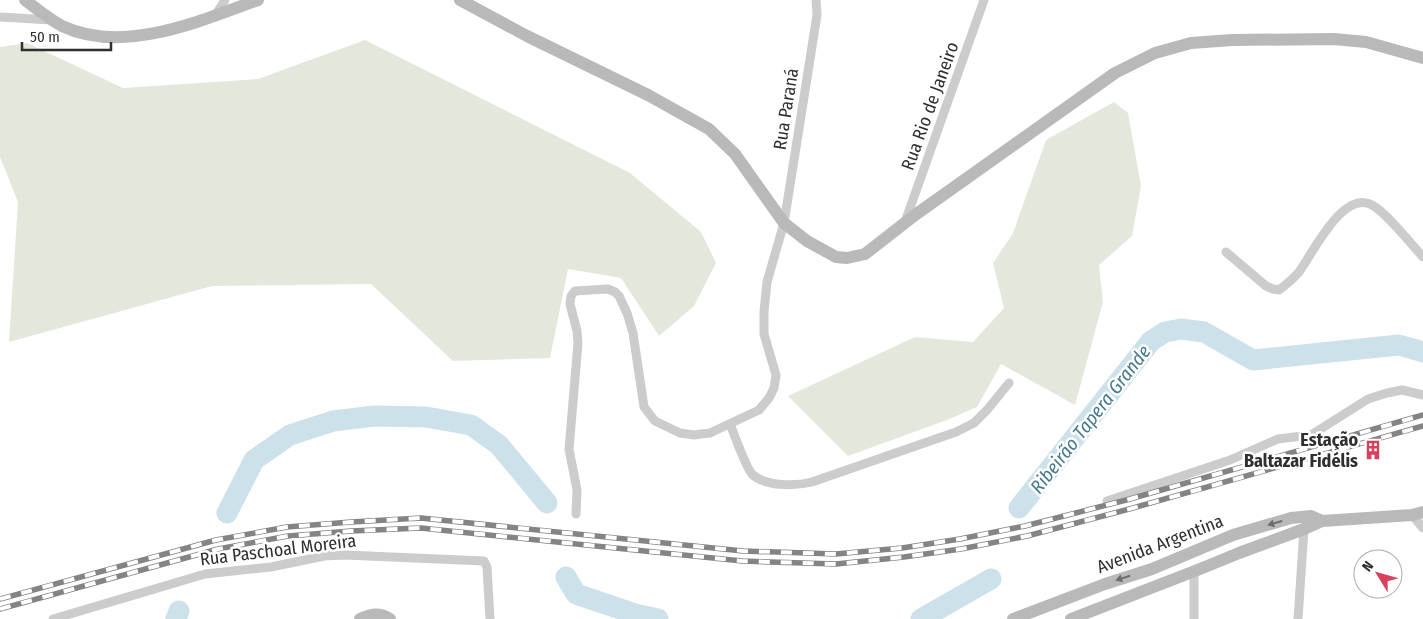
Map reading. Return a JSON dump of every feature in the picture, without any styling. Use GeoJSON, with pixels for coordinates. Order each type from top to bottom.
{"type":"FeatureCollection","features":[{"type":"Feature","properties":{"kind":"main road"},"geometry":{"type":"LineString","coordinates":[[24,0],[64,27],[93,35],[130,36],[142,36],[176,29],[258,0]]}},
{"type":"Feature","properties":{"kind":"main road"},"geometry":{"type":"LineString","coordinates":[[460,0],[520,32],[656,99],[709,129],[735,154],[784,223],[836,257],[847,258],[856,258],[865,254],[904,222],[1115,73],[1155,53],[1192,43],[1232,40],[1334,39],[1366,42],[1423,58]]}},
{"type":"Feature","properties":{"kind":"main road","name":"Avenida Argentina"},"geometry":{"type":"LineString","coordinates":[[1078,618],[1222,559],[1322,521],[1419,515]]}},
{"type":"Feature","properties":{"kind":"main road","name":"Avenida Argentina"},"geometry":{"type":"LineString","coordinates":[[1013,619],[1105,584],[1152,569],[1233,535],[1291,518],[1310,516],[1322,521]]}},
{"type":"Feature","properties":{"kind":"main road"},"geometry":{"type":"LineString","coordinates":[[1233,535],[1232,543],[1239,553]]}},
{"type":"Feature","properties":{"kind":"main road"},"geometry":{"type":"LineString","coordinates":[[1219,540],[1223,543],[1225,549],[1222,559]]}},
{"type":"Feature","properties":{"kind":"main road"},"geometry":{"type":"LineString","coordinates":[[366,617],[382,615],[390,619]]}},
{"type":"Feature","properties":{"kind":"street"},"geometry":{"type":"LineString","coordinates":[[215,16],[224,0]]}},
{"type":"Feature","properties":{"kind":"street","name":"Rua Paraná"},"geometry":{"type":"LineString","coordinates":[[576,514],[578,490],[569,449],[578,343],[570,304],[571,296],[575,291],[608,288],[619,296],[633,333],[644,407],[654,421],[680,433],[694,435],[710,433],[759,410],[769,398],[774,388],[776,375],[764,334],[767,282],[784,223],[817,15],[816,0]]}},
{"type":"Feature","properties":{"kind":"street","name":"Rua Rio de Janeiro"},"geometry":{"type":"LineString","coordinates":[[904,222],[984,0]]}},
{"type":"Feature","properties":{"kind":"street"},"geometry":{"type":"LineString","coordinates":[[0,17],[51,20]]}},
{"type":"Feature","properties":{"kind":"street"},"geometry":{"type":"LineString","coordinates":[[1226,252],[1266,286],[1279,290],[1292,280],[1300,270],[1334,219],[1348,206],[1357,202],[1370,204],[1380,211],[1423,257]]}},
{"type":"Feature","properties":{"kind":"street"},"geometry":{"type":"LineString","coordinates":[[730,424],[753,474],[761,480],[798,486],[956,432],[974,422],[987,410],[1009,383]]}},
{"type":"Feature","properties":{"kind":"street"},"geometry":{"type":"LineString","coordinates":[[1107,501],[1230,460],[1278,439],[1311,435],[1368,399],[1402,390],[1423,395]]}},
{"type":"Feature","properties":{"kind":"street"},"geometry":{"type":"LineString","coordinates":[[1419,515],[1423,528]]}},
{"type":"Feature","properties":{"kind":"street"},"geometry":{"type":"LineString","coordinates":[[1298,619],[1304,529]]}},
{"type":"Feature","properties":{"kind":"street","name":"Rua Paschoal Moreira"},"geometry":{"type":"LineString","coordinates":[[53,619],[205,574],[271,567],[324,556],[353,555],[484,561],[487,567],[490,619]]}},
{"type":"Feature","properties":{"kind":"street"},"geometry":{"type":"LineString","coordinates":[[1194,571],[1194,619]]}},
{"type":"Feature","properties":{"kind":"shaded area"},"geometry":{"type":"Polygon","coordinates":[[[365,40],[630,173],[701,232],[716,263],[694,306],[659,336],[621,278],[568,269],[550,358],[453,361],[371,284],[212,286],[9,342],[18,202],[0,157],[0,47],[27,43],[123,88],[258,79],[365,40]]]}},
{"type":"Feature","properties":{"kind":"shaded area"},"geometry":{"type":"Polygon","coordinates":[[[1114,102],[1128,113],[1141,186],[1132,236],[1099,265],[1103,302],[1075,405],[1001,364],[977,407],[947,420],[848,456],[788,396],[915,337],[973,342],[1004,308],[993,263],[1013,233],[1046,140],[1114,102]]]}},
{"type":"Feature","properties":{"kind":"waterway","name":"Ribeirão Tapera Grande"},"geometry":{"type":"LineString","coordinates":[[1019,508],[1151,341],[1165,332],[1181,329],[1204,332],[1253,360],[1399,345],[1423,352]]}},
{"type":"Feature","properties":{"kind":"waterway","name":"Ribeirão Tapera Grande"},"geometry":{"type":"LineString","coordinates":[[227,513],[254,460],[290,435],[333,421],[374,416],[426,417],[471,425],[499,445],[547,503]]}},
{"type":"Feature","properties":{"kind":"waterway","name":"Ribeirão Tapera Grande"},"geometry":{"type":"LineString","coordinates":[[566,577],[576,594],[635,614],[658,619]]}},
{"type":"Feature","properties":{"kind":"waterway","name":"Ribeirão Tapera Grande"},"geometry":{"type":"LineString","coordinates":[[921,619],[991,579]]}},
{"type":"Feature","properties":{"kind":"waterway","name":"Ribeirão Tapera Grande"},"geometry":{"type":"LineString","coordinates":[[176,619],[179,611]]}},
{"type":"Feature","properties":{"kind":"railway"},"geometry":{"type":"LineString","coordinates":[[0,599],[216,540],[287,527],[421,518],[743,551],[836,554],[902,548],[1025,526],[1130,499],[1423,415]]}},
{"type":"Feature","properties":{"kind":"railway"},"geometry":{"type":"LineString","coordinates":[[0,609],[218,549],[288,536],[351,531],[421,528],[742,561],[836,564],[904,557],[961,549],[1027,536],[1423,426]]}},
{"type":"Feature","properties":{"kind":"place","name":"Estação Baltazar Fidélis"},"geometry":{"type":"Point","coordinates":[1373,450]}}]}
